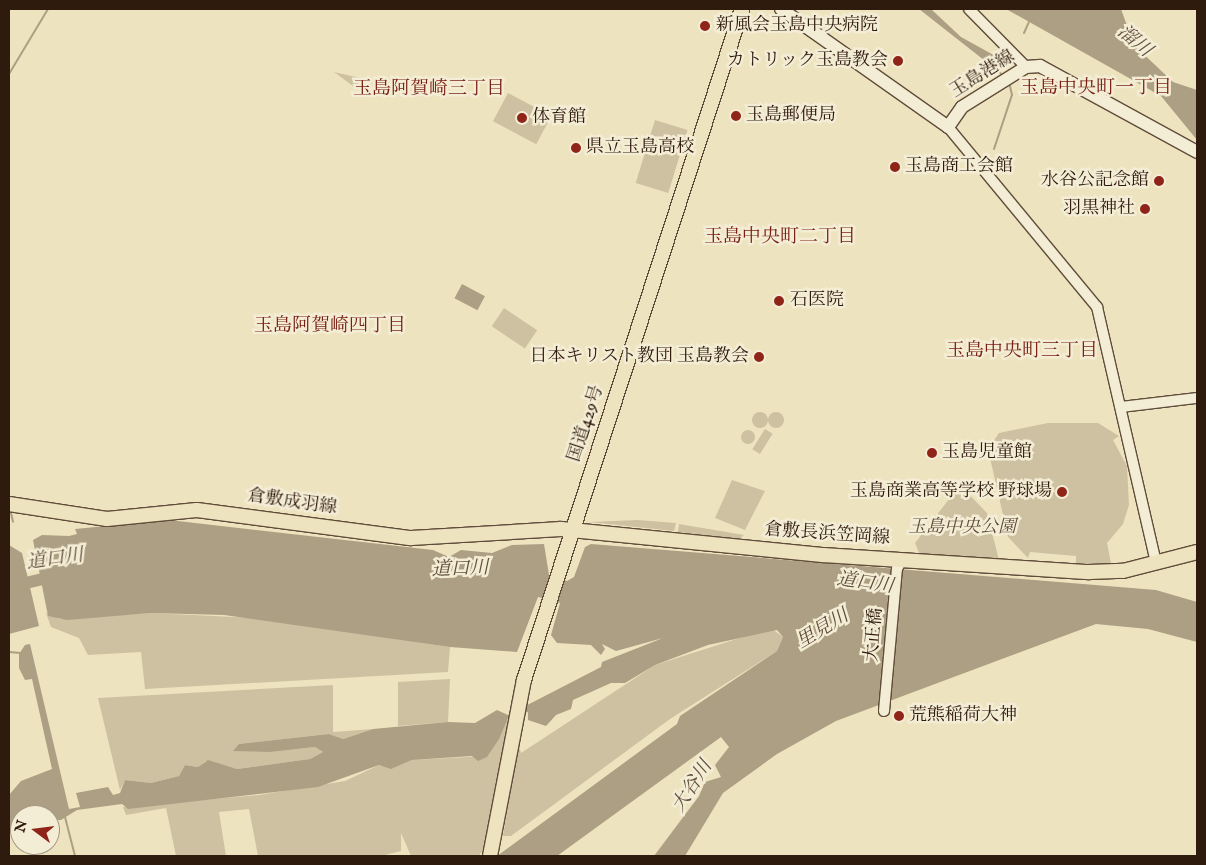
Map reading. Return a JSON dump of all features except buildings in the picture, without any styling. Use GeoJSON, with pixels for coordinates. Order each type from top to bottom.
{"type":"FeatureCollection","features":[{"type":"Feature","properties":{"kind":"main road","name":"国道429号"},"geometry":{"type":"LineString","coordinates":[[491,855],[516,708],[742,9]]}},
{"type":"Feature","properties":{"kind":"main road","name":"玉島港線"},"geometry":{"type":"LineString","coordinates":[[782,9],[948,127],[962,107],[1026,67],[1040,66],[1061,74],[1197,152]]}},
{"type":"Feature","properties":{"kind":"main road","name":"倉敷成羽線"},"geometry":{"type":"LineString","coordinates":[[9,504],[107,519],[197,510],[411,538],[572,530]]}},
{"type":"Feature","properties":{"kind":"main road","name":"倉敷長浜笠岡線"},"geometry":{"type":"LineString","coordinates":[[572,530],[900,564],[1089,572],[1123,571],[1197,552]]}},
{"type":"Feature","properties":{"kind":"street"},"geometry":{"type":"LineString","coordinates":[[969,9],[1026,67]]}},
{"type":"Feature","properties":{"kind":"street"},"geometry":{"type":"LineString","coordinates":[[948,127],[1094,303],[1121,406],[1156,562]]}},
{"type":"Feature","properties":{"kind":"street"},"geometry":{"type":"LineString","coordinates":[[1121,406],[1197,398]]}},
{"type":"Feature","properties":{"kind":"street","name":"大正橋"},"geometry":{"type":"LineString","coordinates":[[885,707],[900,564]]}},
{"type":"Feature","properties":{"kind":"green space"},"geometry":{"type":"Polygon","coordinates":[[[334,72],[360,78],[357,89],[334,72]]]}},
{"type":"Feature","properties":{"kind":"green space","name":"体育館"},"geometry":{"type":"Polygon","coordinates":[[[508,93],[551,116],[536,144],[493,121],[508,93]]]}},
{"type":"Feature","properties":{"kind":"green space"},"geometry":{"type":"Polygon","coordinates":[[[655,120],[688,130],[668,193],[636,183],[655,120]]]}},
{"type":"Feature","properties":{"kind":"green space"},"geometry":{"type":"Polygon","coordinates":[[[504,308],[537,330],[525,349],[492,326],[504,308]]]}},
{"type":"Feature","properties":{"kind":"green space"},"geometry":{"type":"Polygon","coordinates":[[[760,412],[768,420],[760,428],[752,420],[760,412]]]}},
{"type":"Feature","properties":{"kind":"green space"},"geometry":{"type":"Polygon","coordinates":[[[776,412],[782,414],[784,420],[782,426],[776,428],[770,426],[768,420],[770,414],[776,412]]]}},
{"type":"Feature","properties":{"kind":"green space","name":"玉島商業高等学校 野球場"},"geometry":{"type":"Polygon","coordinates":[[[1048,423],[1098,423],[1119,436],[1113,440],[1127,466],[1129,505],[1123,524],[1107,543],[1111,563],[1076,565],[1076,556],[1030,552],[1028,558],[1008,537],[988,449],[999,433],[1048,423]]]}},
{"type":"Feature","properties":{"kind":"green space"},"geometry":{"type":"Polygon","coordinates":[[[765,429],[773,434],[760,454],[752,449],[765,429]]]}},
{"type":"Feature","properties":{"kind":"green space"},"geometry":{"type":"Polygon","coordinates":[[[745,430],[751,430],[755,437],[751,444],[745,444],[741,440],[741,434],[745,430]]]}},
{"type":"Feature","properties":{"kind":"green space"},"geometry":{"type":"Polygon","coordinates":[[[732,480],[765,491],[745,530],[715,518],[732,480]]]}},
{"type":"Feature","properties":{"kind":"green space","name":"玉島中央公園"},"geometry":{"type":"Polygon","coordinates":[[[960,485],[987,513],[999,560],[920,555],[915,543],[960,485]]]}},
{"type":"Feature","properties":{"kind":"green space"},"geometry":{"type":"Polygon","coordinates":[[[638,520],[676,523],[674,531],[589,522],[638,520]]]}},
{"type":"Feature","properties":{"kind":"green space"},"geometry":{"type":"Polygon","coordinates":[[[679,524],[744,535],[739,539],[678,532],[679,524]]]}},
{"type":"Feature","properties":{"kind":"green space"},"geometry":{"type":"Polygon","coordinates":[[[46,613],[60,619],[151,613],[256,618],[450,647],[448,672],[145,689],[141,652],[88,655],[79,638],[51,627],[46,613]]]}},
{"type":"Feature","properties":{"kind":"green space"},"geometry":{"type":"Polygon","coordinates":[[[771,628],[783,637],[777,651],[670,719],[511,836],[503,836],[518,742],[521,753],[655,665],[771,628]]]}},
{"type":"Feature","properties":{"kind":"green space"},"geometry":{"type":"Polygon","coordinates":[[[450,679],[448,722],[398,726],[398,682],[450,679]]]}},
{"type":"Feature","properties":{"kind":"green space"},"geometry":{"type":"Polygon","coordinates":[[[333,685],[333,732],[373,729],[343,739],[329,734],[239,744],[271,752],[315,747],[323,752],[310,759],[237,769],[206,761],[198,767],[185,765],[179,776],[151,783],[125,780],[120,790],[98,698],[333,685]]]}},
{"type":"Feature","properties":{"kind":"green space"},"geometry":{"type":"Polygon","coordinates":[[[508,718],[486,845],[479,856],[411,856],[401,833],[401,851],[381,856],[258,856],[249,809],[219,812],[226,856],[176,856],[166,808],[126,815],[123,807],[259,795],[345,781],[379,765],[393,768],[412,760],[487,756],[508,718]]]}},
{"type":"Feature","properties":{"kind":"water"},"geometry":{"type":"Polygon","coordinates":[[[919,9],[931,9],[961,37],[999,58],[989,64],[919,9]]]}},
{"type":"Feature","properties":{"kind":"water"},"geometry":{"type":"Polygon","coordinates":[[[1006,9],[1121,9],[1134,45],[1173,82],[1197,90],[1197,140],[1161,96],[1006,9]]]}},
{"type":"Feature","properties":{"kind":"water"},"geometry":{"type":"Polygon","coordinates":[[[462,284],[485,296],[477,310],[454,298],[462,284]]]}},
{"type":"Feature","properties":{"kind":"water","name":"里見川"},"geometry":{"type":"Polygon","coordinates":[[[169,520],[433,550],[449,557],[461,550],[492,553],[512,545],[544,544],[549,575],[567,581],[574,577],[585,547],[591,544],[1156,590],[1197,602],[1197,642],[1148,629],[1096,624],[836,721],[777,754],[723,793],[685,856],[654,856],[699,796],[705,782],[721,777],[715,765],[729,747],[721,737],[557,856],[497,856],[677,724],[680,716],[777,651],[783,637],[777,630],[708,645],[655,665],[625,683],[611,683],[573,700],[571,709],[556,715],[546,726],[528,720],[528,712],[508,718],[499,739],[487,757],[478,761],[472,756],[412,760],[391,769],[379,765],[318,787],[128,809],[122,804],[77,810],[61,820],[60,805],[10,805],[9,831],[9,795],[21,781],[52,769],[32,679],[25,680],[19,668],[19,654],[25,645],[30,644],[69,809],[80,807],[76,793],[108,787],[113,795],[120,793],[125,780],[151,783],[179,776],[185,765],[198,767],[208,760],[237,769],[310,759],[323,752],[315,747],[271,752],[233,751],[239,744],[329,734],[343,739],[373,729],[448,722],[475,723],[497,710],[508,715],[601,667],[602,662],[663,638],[616,651],[602,644],[605,649],[601,655],[591,645],[557,643],[551,635],[560,603],[538,597],[517,652],[450,647],[224,615],[151,613],[67,620],[48,616],[33,540],[42,535],[69,536],[77,534],[75,529],[169,520]]]}},
{"type":"Feature","properties":{"kind":"water"},"geometry":{"type":"Polygon","coordinates":[[[9,545],[22,553],[39,626],[9,634],[9,545]]]}},
{"type":"Feature","properties":{"kind":"waterway"},"geometry":{"type":"LineString","coordinates":[[9,74],[48,9]]}},
{"type":"Feature","properties":{"kind":"waterway"},"geometry":{"type":"LineString","coordinates":[[1024,33],[1029,22]]}},
{"type":"Feature","properties":{"kind":"waterway"},"geometry":{"type":"LineString","coordinates":[[991,62],[1002,75]]}},
{"type":"Feature","properties":{"kind":"waterway"},"geometry":{"type":"LineString","coordinates":[[994,149],[1012,95],[1009,82]]}},
{"type":"Feature","properties":{"kind":"waterway"},"geometry":{"type":"LineString","coordinates":[[11,513],[13,522]]}},
{"type":"Feature","properties":{"kind":"waterway","name":"道口川"},"geometry":{"type":"LineString","coordinates":[[9,587],[55,576]]}},
{"type":"Feature","properties":{"kind":"waterway"},"geometry":{"type":"LineString","coordinates":[[9,652],[21,653]]}},
{"type":"Feature","properties":{"kind":"waterway"},"geometry":{"type":"LineString","coordinates":[[65,817],[75,856]]}},
{"type":"Feature","properties":{"kind":"place","name":"新風会玉島中央病院"},"geometry":{"type":"Point","coordinates":[705,26]}},
{"type":"Feature","properties":{"kind":"place","name":"カトリック玉島教会"},"geometry":{"type":"Point","coordinates":[898,61]}},
{"type":"Feature","properties":{"kind":"place","name":"玉島郵便局"},"geometry":{"type":"Point","coordinates":[736,116]}},
{"type":"Feature","properties":{"kind":"place","name":"体育館"},"geometry":{"type":"Point","coordinates":[522,118]}},
{"type":"Feature","properties":{"kind":"place","name":"県立玉島高校"},"geometry":{"type":"Point","coordinates":[576,148]}},
{"type":"Feature","properties":{"kind":"place","name":"玉島商工会館"},"geometry":{"type":"Point","coordinates":[895,167]}},
{"type":"Feature","properties":{"kind":"place","name":"水谷公記念館"},"geometry":{"type":"Point","coordinates":[1159,181]}},
{"type":"Feature","properties":{"kind":"place","name":"羽黒神社"},"geometry":{"type":"Point","coordinates":[1145,209]}},
{"type":"Feature","properties":{"kind":"place","name":"石医院"},"geometry":{"type":"Point","coordinates":[779,301]}},
{"type":"Feature","properties":{"kind":"place","name":"日本キリスト教団 玉島教会"},"geometry":{"type":"Point","coordinates":[759,357]}},
{"type":"Feature","properties":{"kind":"place","name":"玉島児童館"},"geometry":{"type":"Point","coordinates":[932,453]}},
{"type":"Feature","properties":{"kind":"place","name":"玉島商業高等学校 野球場"},"geometry":{"type":"Point","coordinates":[1062,492]}},
{"type":"Feature","properties":{"kind":"place","name":"荒熊稲荷大神"},"geometry":{"type":"Point","coordinates":[899,716]}},
{"type":"Feature","properties":{"kind":"district","name":"玉島中央町一丁目"},"geometry":{"type":"Point","coordinates":[1096,89]}},
{"type":"Feature","properties":{"kind":"district","name":"玉島阿賀崎三丁目"},"geometry":{"type":"Point","coordinates":[429,90]}},
{"type":"Feature","properties":{"kind":"district","name":"玉島中央町二丁目"},"geometry":{"type":"Point","coordinates":[780,238]}},
{"type":"Feature","properties":{"kind":"district","name":"玉島阿賀崎四丁目"},"geometry":{"type":"Point","coordinates":[330,327]}},
{"type":"Feature","properties":{"kind":"district","name":"玉島中央町三丁目"},"geometry":{"type":"Point","coordinates":[1022,352]}},
{"type":"Feature","properties":{"kind":"water label","name":"溜川"},"geometry":{"type":"Point","coordinates":[1134,42]}},
{"type":"Feature","properties":{"kind":"water label","name":"大谷川"},"geometry":{"type":"Point","coordinates":[693,787]}}]}
